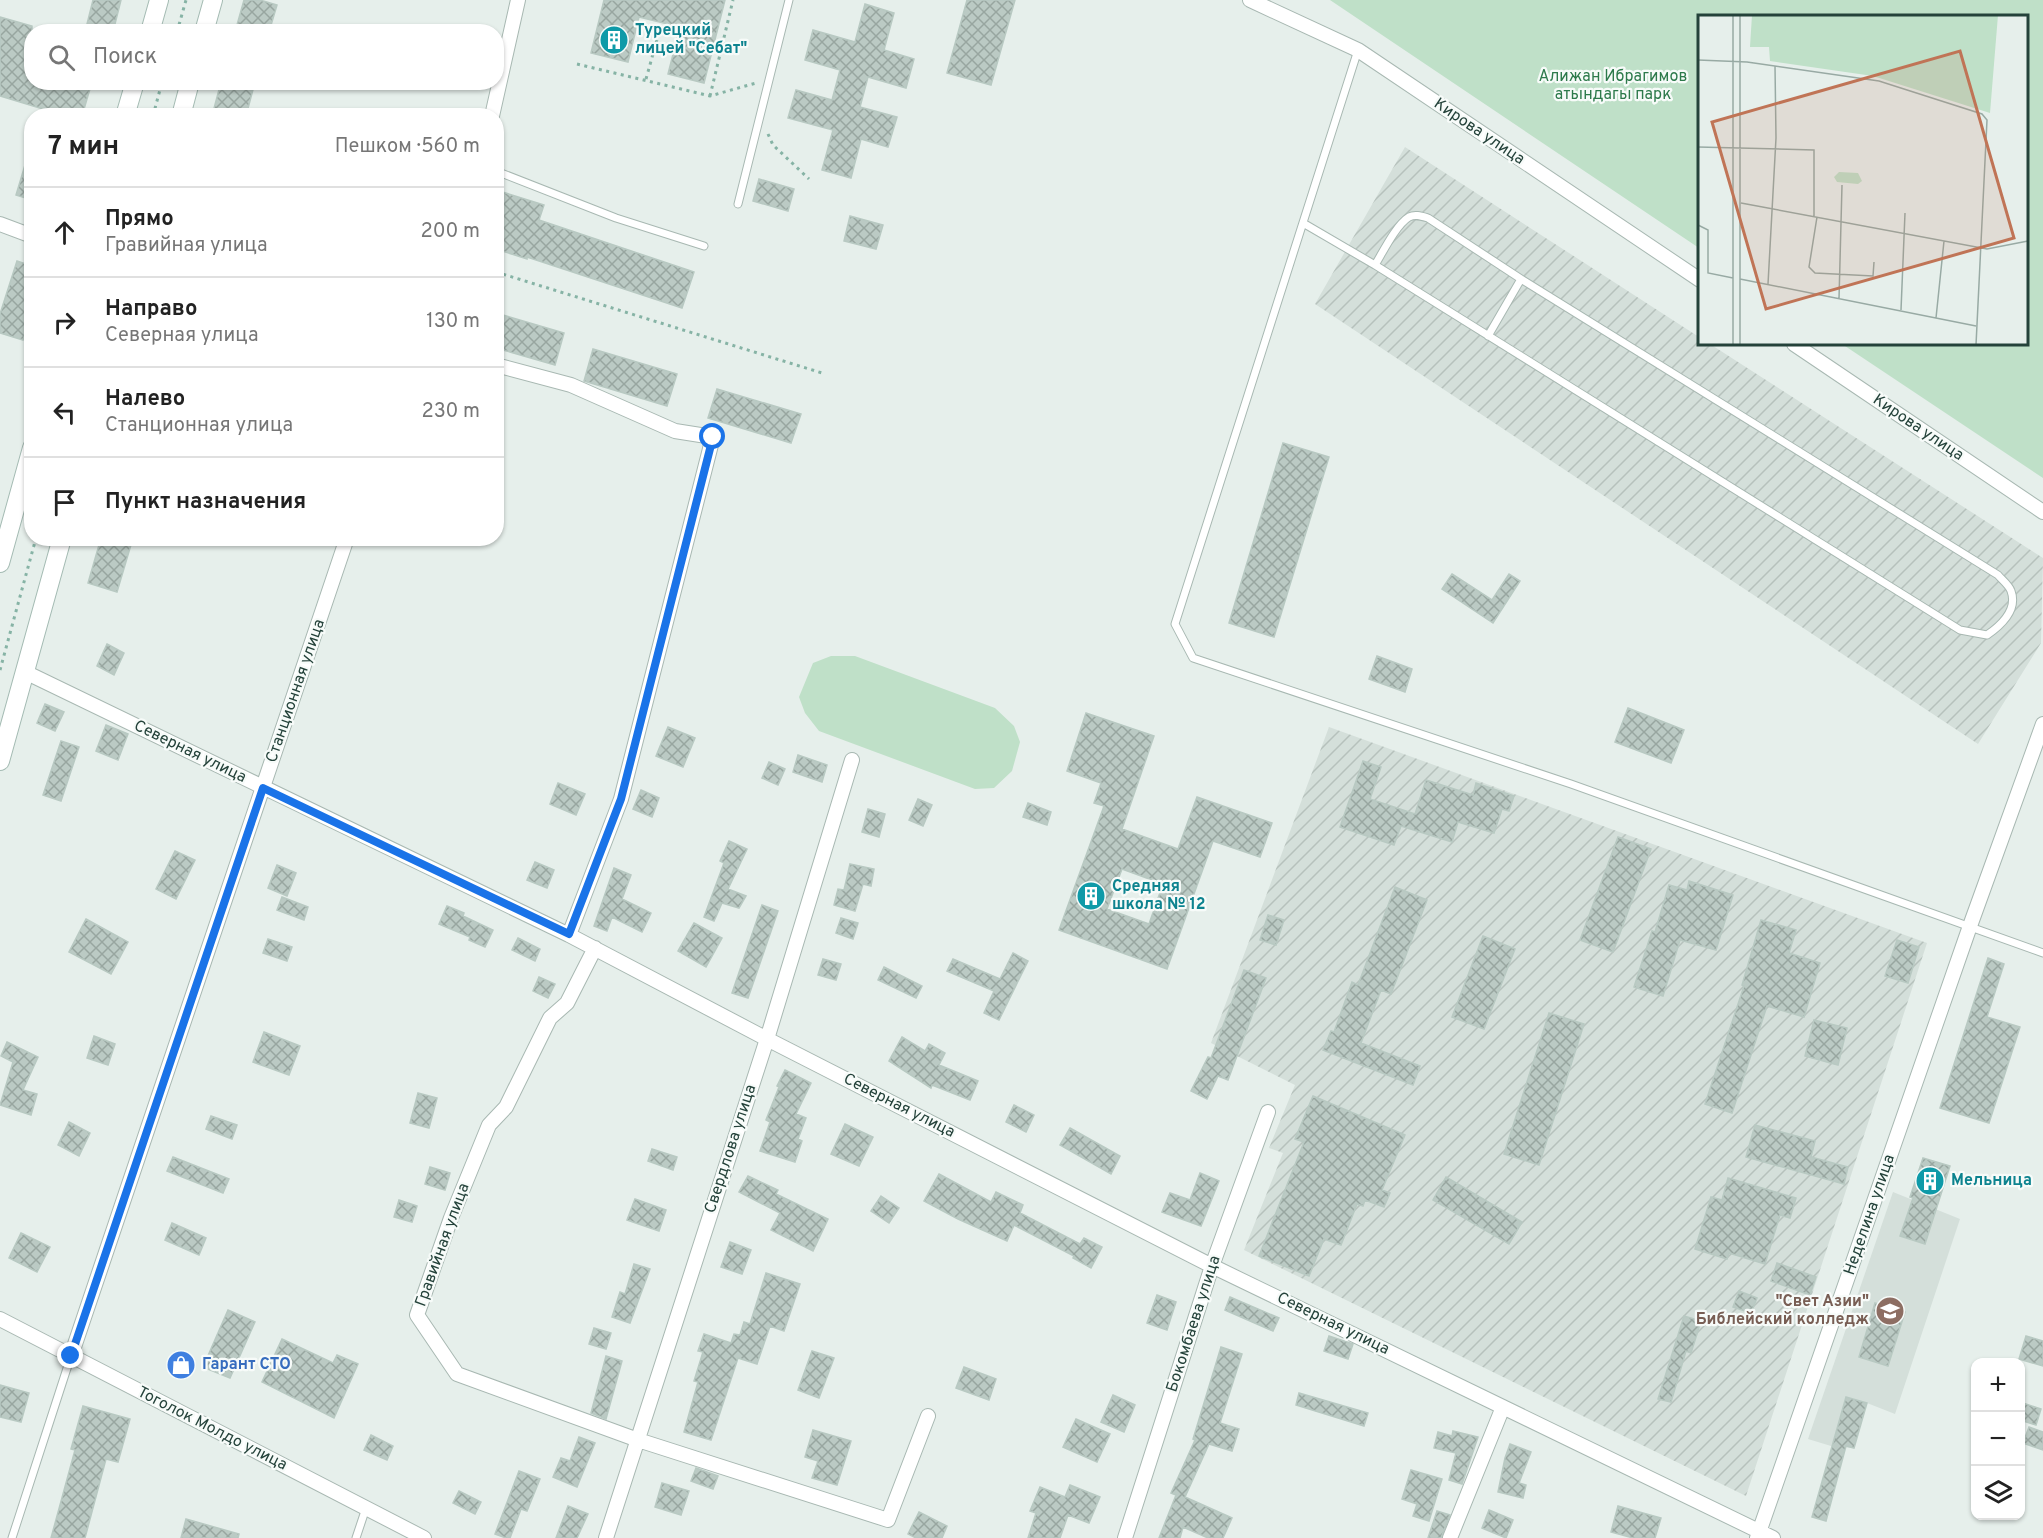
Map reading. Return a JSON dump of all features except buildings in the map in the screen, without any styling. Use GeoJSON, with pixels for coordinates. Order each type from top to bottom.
{"type":"FeatureCollection","features":[{"type":"Feature","properties":{"kind":"main road"},"geometry":{"type":"LineString","coordinates":[[152,24],[159,0]]}},
{"type":"Feature","properties":{"kind":"main road"},"geometry":{"type":"LineString","coordinates":[[206,24],[213,0]]}},
{"type":"Feature","properties":{"kind":"main road"},"geometry":{"type":"LineString","coordinates":[[127,108],[133,90]]}},
{"type":"Feature","properties":{"kind":"main road"},"geometry":{"type":"LineString","coordinates":[[183,108],[188,90]]}},
{"type":"Feature","properties":{"kind":"main road"},"geometry":{"type":"LineString","coordinates":[[0,563],[24,477]]}},
{"type":"Feature","properties":{"kind":"main road"},"geometry":{"type":"LineString","coordinates":[[0,761],[60,546]]}},
{"type":"Feature","properties":{"kind":"street"},"geometry":{"type":"LineString","coordinates":[[504,62],[518,0]]}},
{"type":"Feature","properties":{"kind":"street","name":"Кирова улица"},"geometry":{"type":"LineString","coordinates":[[1250,0],[1358,50],[1698,279]]}},
{"type":"Feature","properties":{"kind":"street"},"geometry":{"type":"LineString","coordinates":[[494,108],[498,90]]}},
{"type":"Feature","properties":{"kind":"street"},"geometry":{"type":"LineString","coordinates":[[0,224],[24,233]]}},
{"type":"Feature","properties":{"kind":"street","name":"Кирова улица"},"geometry":{"type":"LineString","coordinates":[[1795,345],[2043,512]]}},
{"type":"Feature","properties":{"kind":"street"},"geometry":{"type":"LineString","coordinates":[[504,367],[571,384],[675,431],[713,437],[621,799],[569,934]]}},
{"type":"Feature","properties":{"kind":"street","name":"Станционная улица"},"geometry":{"type":"LineString","coordinates":[[71,1356],[344,546]]}},
{"type":"Feature","properties":{"kind":"street","name":"Северная улица"},"geometry":{"type":"LineString","coordinates":[[25,672],[569,934],[767,1039],[1212,1266],[1759,1534],[1773,1538]]}},
{"type":"Feature","properties":{"kind":"street"},"geometry":{"type":"LineString","coordinates":[[1970,926],[2043,724]]}},
{"type":"Feature","properties":{"kind":"street","name":"Свердлова улица"},"geometry":{"type":"LineString","coordinates":[[606,1538],[767,1039],[852,760]]}},
{"type":"Feature","properties":{"kind":"street","name":"Неделина улица"},"geometry":{"type":"LineString","coordinates":[[1759,1534],[1970,926]]}},
{"type":"Feature","properties":{"kind":"street","name":"Гравийная улица"},"geometry":{"type":"LineString","coordinates":[[595,948],[567,1003],[550,1018],[506,1107],[489,1125],[451,1218],[417,1315],[457,1374],[638,1440]]}},
{"type":"Feature","properties":{"kind":"street","name":"Бокомбаева улица"},"geometry":{"type":"LineString","coordinates":[[1125,1538],[1212,1266],[1268,1112]]}},
{"type":"Feature","properties":{"kind":"street","name":"Тоголок Молдо улица"},"geometry":{"type":"LineString","coordinates":[[0,1319],[424,1538]]}},
{"type":"Feature","properties":{"kind":"street"},"geometry":{"type":"LineString","coordinates":[[1450,1538],[1503,1407]]}},
{"type":"Feature","properties":{"kind":"street"},"geometry":{"type":"LineString","coordinates":[[638,1440],[888,1520],[928,1416]]}},
{"type":"Feature","properties":{"kind":"lane"},"geometry":{"type":"LineString","coordinates":[[738,204],[789,0]]}},
{"type":"Feature","properties":{"kind":"lane"},"geometry":{"type":"LineString","coordinates":[[1358,50],[1174,624],[1193,658],[1571,784],[2043,953]]}},
{"type":"Feature","properties":{"kind":"lane"},"geometry":{"type":"LineString","coordinates":[[504,174],[616,218],[704,246]]}},
{"type":"Feature","properties":{"kind":"lane"},"geometry":{"type":"LineString","coordinates":[[1303,223],[1375,265],[1960,630],[1987,635],[2002,625],[2006,618],[2012,601],[2011,590],[1998,575],[1521,279],[1428,218],[1414,215],[1407,218],[1398,228],[1375,265]]}},
{"type":"Feature","properties":{"kind":"lane"},"geometry":{"type":"LineString","coordinates":[[1488,336],[1521,279]]}},
{"type":"Feature","properties":{"kind":"lane"},"geometry":{"type":"LineString","coordinates":[[12,1538],[71,1356]]}},
{"type":"Feature","properties":{"kind":"lane"},"geometry":{"type":"LineString","coordinates":[[356,1538],[366,1508]]}},
{"type":"Feature","properties":{"kind":"path"},"geometry":{"type":"LineString","coordinates":[[179,24],[186,0]]}},
{"type":"Feature","properties":{"kind":"path"},"geometry":{"type":"LineString","coordinates":[[710,96],[733,0]]}},
{"type":"Feature","properties":{"kind":"path"},"geometry":{"type":"LineString","coordinates":[[646,79],[658,36]]}},
{"type":"Feature","properties":{"kind":"path"},"geometry":{"type":"LineString","coordinates":[[577,64],[710,96],[769,80]]}},
{"type":"Feature","properties":{"kind":"path"},"geometry":{"type":"LineString","coordinates":[[155,108],[160,90]]}},
{"type":"Feature","properties":{"kind":"path"},"geometry":{"type":"LineString","coordinates":[[760,116],[773,145],[809,179]]}},
{"type":"Feature","properties":{"kind":"path"},"geometry":{"type":"LineString","coordinates":[[504,274],[822,373]]}},
{"type":"Feature","properties":{"kind":"path"},"geometry":{"type":"LineString","coordinates":[[0,670],[34,546]]}},
{"type":"Feature","properties":{"kind":"shaded area"},"geometry":{"type":"Polygon","coordinates":[[[1405,147],[1698,336],[1698,345],[1712,345],[2043,558],[2041,643],[1978,744],[1315,304],[1405,147]]]}},
{"type":"Feature","properties":{"kind":"shaded area"},"geometry":{"type":"Polygon","coordinates":[[[1329,727],[1927,943],[1746,1496],[1244,1250],[1283,1153],[1269,1148],[1295,1085],[1211,1043],[1329,727]]]}},
{"type":"Feature","properties":{"kind":"shaded area","name":"\"Свет Азии\" Библейский колледж"},"geometry":{"type":"Polygon","coordinates":[[[1893,1192],[1960,1219],[1895,1414],[1867,1403],[1854,1448],[1831,1446],[1808,1439],[1893,1192]]]}},
{"type":"Feature","properties":{"kind":"green space","name":"Алижан Ибрагимов атындагы парк"},"geometry":{"type":"Polygon","coordinates":[[[1330,0],[2043,0],[2043,478],[1844,345],[2028,345],[2028,15],[1698,15],[1698,247],[1330,0]]]}},
{"type":"Feature","properties":{"kind":"green space"},"geometry":{"type":"Polygon","coordinates":[[[831,656],[855,656],[995,708],[1014,726],[1020,742],[1012,771],[994,788],[975,789],[819,731],[805,713],[799,697],[813,663],[831,656]]]}},
{"type":"Feature","properties":{"kind":"place","name":"Турецкий лицей \"Себат\""},"geometry":{"type":"Point","coordinates":[614,40]}},
{"type":"Feature","properties":{"kind":"place","name":"Средняя школа № 12"},"geometry":{"type":"Point","coordinates":[1091,896]}},
{"type":"Feature","properties":{"kind":"place","name":"Мельница"},"geometry":{"type":"Point","coordinates":[1930,1181]}},
{"type":"Feature","properties":{"kind":"place","name":"\"Свет Азии\" Библейский колледж"},"geometry":{"type":"Point","coordinates":[1890,1311]}},
{"type":"Feature","properties":{"kind":"place","name":"Гарант СТО"},"geometry":{"type":"Point","coordinates":[181,1365]}},
{"type":"Feature","properties":{"kind":"route"},"geometry":{"type":"LineString","coordinates":[[71,1356],[263,788],[569,934],[621,799],[713,437]]}}]}
